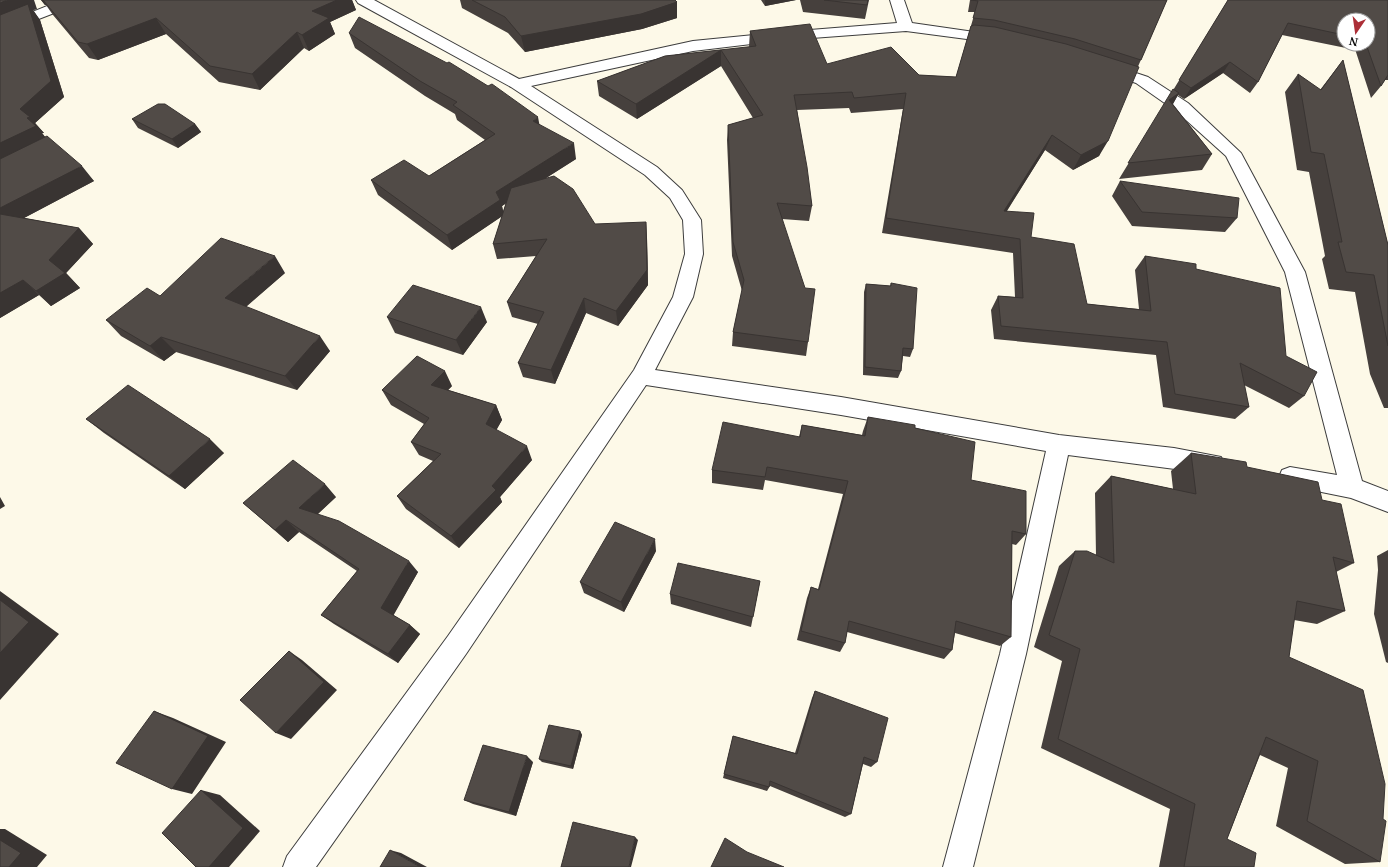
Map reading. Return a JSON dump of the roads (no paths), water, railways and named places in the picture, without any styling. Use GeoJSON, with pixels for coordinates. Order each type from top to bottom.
{"type":"FeatureCollection","features":[{"type":"Feature","properties":{"kind":"street"},"geometry":{"type":"LineString","coordinates":[[0,30],[75,0]]}},
{"type":"Feature","properties":{"kind":"street"},"geometry":{"type":"LineString","coordinates":[[298,867],[457,645],[641,376],[683,297],[694,254],[692,220],[676,194],[651,171],[517,84],[363,0]]}},
{"type":"Feature","properties":{"kind":"street"},"geometry":{"type":"LineString","coordinates":[[898,0],[906,27]]}},
{"type":"Feature","properties":{"kind":"street"},"geometry":{"type":"LineString","coordinates":[[517,84],[693,46],[785,36],[906,27],[990,37],[1012,43]]}},
{"type":"Feature","properties":{"kind":"street"},"geometry":{"type":"LineString","coordinates":[[1093,64],[1142,80],[1182,107],[1234,152],[1295,272],[1352,488]]}},
{"type":"Feature","properties":{"kind":"street"},"geometry":{"type":"LineString","coordinates":[[641,376],[841,406],[1059,444],[1174,458],[1236,468]]}},
{"type":"Feature","properties":{"kind":"street"},"geometry":{"type":"LineString","coordinates":[[958,867],[1013,654],[1059,444]]}},
{"type":"Feature","properties":{"kind":"street"},"geometry":{"type":"LineString","coordinates":[[1267,474],[1352,488],[1388,502]]}}]}
